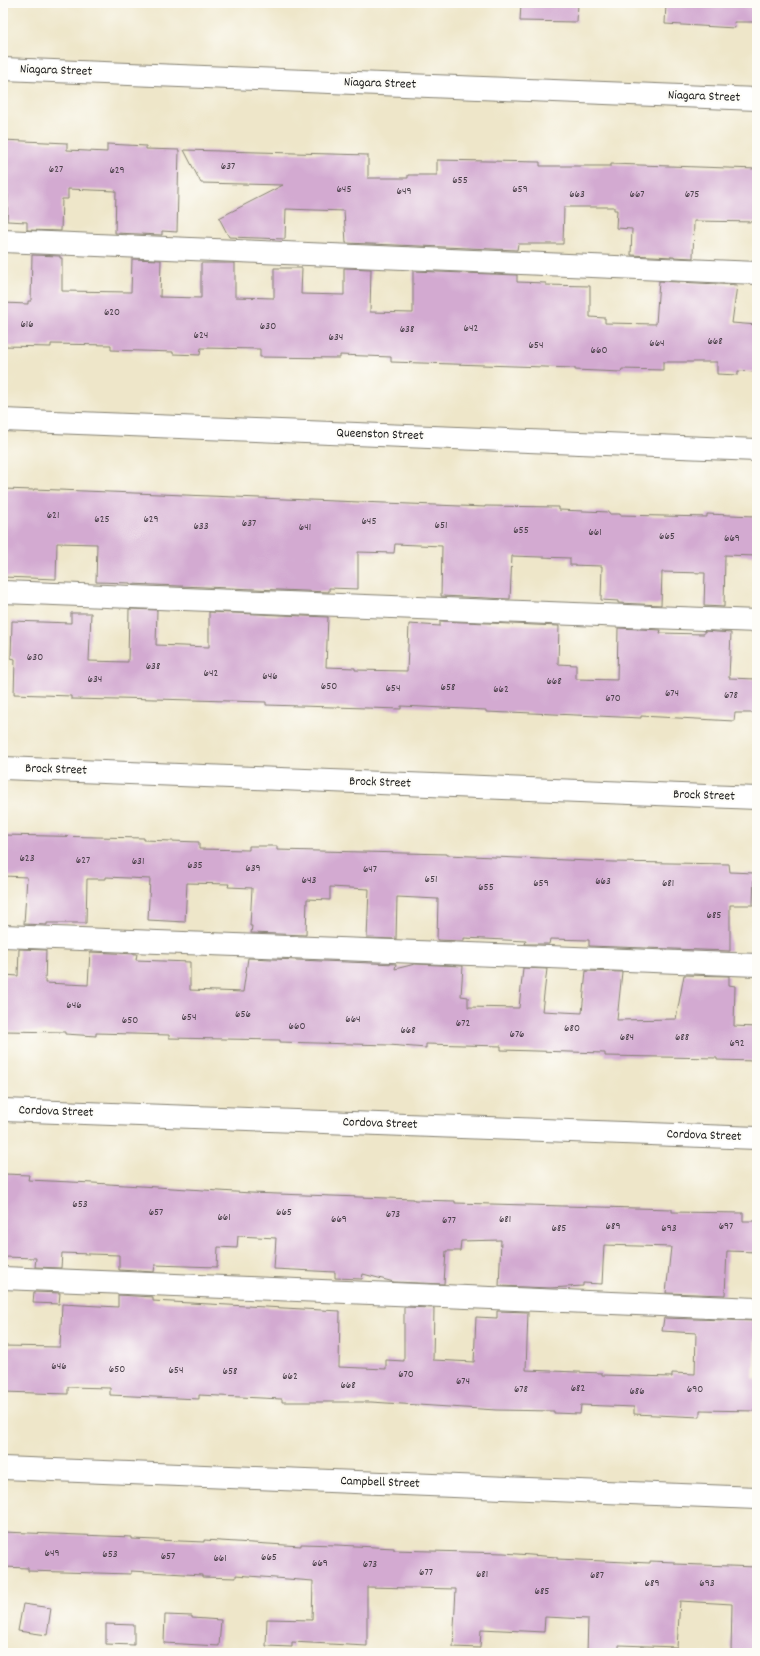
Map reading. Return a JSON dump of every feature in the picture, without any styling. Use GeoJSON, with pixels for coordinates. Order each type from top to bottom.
{"type":"FeatureCollection","features":[{"type":"Feature","properties":{"kind":"street","name":"Niagara Street"},"geometry":{"type":"LineString","coordinates":[[3,69],[757,100]]}},
{"type":"Feature","properties":{"kind":"street"},"geometry":{"type":"LineString","coordinates":[[3,241],[757,273]]}},
{"type":"Feature","properties":{"kind":"street","name":"Queenston Street"},"geometry":{"type":"LineString","coordinates":[[3,420],[757,450]]}},
{"type":"Feature","properties":{"kind":"street"},"geometry":{"type":"LineString","coordinates":[[3,592],[757,621]]}},
{"type":"Feature","properties":{"kind":"street","name":"Brock Street"},"geometry":{"type":"LineString","coordinates":[[3,768],[757,798]]}},
{"type":"Feature","properties":{"kind":"street"},"geometry":{"type":"LineString","coordinates":[[3,936],[757,965]]}},
{"type":"Feature","properties":{"kind":"street","name":"Cordova Street"},"geometry":{"type":"LineString","coordinates":[[3,1110],[757,1138]]}},
{"type":"Feature","properties":{"kind":"street"},"geometry":{"type":"LineString","coordinates":[[3,1278],[757,1308]]}},
{"type":"Feature","properties":{"kind":"street","name":"Campbell Street"},"geometry":{"type":"LineString","coordinates":[[3,1468],[757,1498]]}},
{"type":"Feature","properties":{"kind":"building"},"geometry":{"type":"Polygon","coordinates":[[[521,3],[578,3],[577,22],[520,21],[521,3]]]}},
{"type":"Feature","properties":{"kind":"building"},"geometry":{"type":"Polygon","coordinates":[[[666,3],[757,3],[757,22],[734,22],[735,28],[665,24],[666,3]]]}},
{"type":"Feature","properties":{"kind":"building"},"geometry":{"type":"Polygon","coordinates":[[[3,140],[67,143],[67,150],[107,152],[107,144],[146,146],[146,149],[179,150],[177,232],[162,231],[162,235],[115,233],[116,191],[68,189],[68,199],[62,199],[61,231],[27,230],[27,222],[7,221],[8,195],[3,195],[3,140]]]}},
{"type":"Feature","properties":{"kind":"building"},"geometry":{"type":"Polygon","coordinates":[[[184,150],[368,155],[368,178],[408,178],[408,175],[437,175],[437,160],[540,162],[540,166],[611,166],[611,164],[757,169],[757,222],[694,221],[693,258],[631,255],[632,229],[616,228],[617,210],[614,210],[614,207],[564,207],[563,244],[518,244],[517,250],[346,243],[344,211],[286,209],[285,239],[229,237],[219,218],[283,185],[201,183],[184,150]]]}},
{"type":"Feature","properties":{"kind":"building"},"geometry":{"type":"Polygon","coordinates":[[[32,255],[60,256],[60,258],[62,258],[62,291],[131,292],[132,259],[161,260],[160,297],[201,298],[201,263],[235,263],[235,297],[274,298],[274,268],[302,268],[301,294],[344,295],[344,268],[371,269],[370,312],[413,313],[413,271],[517,275],[517,282],[546,283],[546,285],[590,286],[590,317],[605,318],[605,323],[656,324],[659,281],[737,285],[732,323],[757,325],[757,372],[738,371],[738,375],[717,374],[717,362],[663,362],[663,370],[622,369],[621,372],[575,370],[575,368],[391,362],[391,357],[340,355],[340,358],[260,357],[260,349],[201,348],[200,355],[173,354],[173,352],[111,350],[111,345],[51,344],[51,347],[3,346],[3,303],[28,304],[28,301],[31,301],[32,255]]]}},
{"type":"Feature","properties":{"kind":"building"},"geometry":{"type":"Polygon","coordinates":[[[3,489],[485,507],[559,507],[559,510],[609,512],[609,514],[620,515],[707,517],[707,514],[754,516],[754,523],[757,523],[757,556],[725,555],[724,607],[704,606],[705,573],[662,572],[661,605],[618,603],[618,601],[601,600],[602,566],[570,565],[570,558],[512,556],[510,599],[441,596],[442,546],[395,544],[394,553],[358,552],[358,589],[329,588],[329,592],[96,582],[97,544],[57,543],[56,579],[3,577],[3,489]]]}},
{"type":"Feature","properties":{"kind":"building"},"geometry":{"type":"Polygon","coordinates":[[[129,609],[157,610],[156,645],[209,647],[209,612],[328,617],[326,667],[355,668],[355,670],[407,671],[409,624],[440,626],[440,621],[559,626],[558,664],[576,665],[576,679],[617,680],[618,628],[661,630],[660,633],[704,634],[704,631],[731,633],[729,678],[756,679],[755,713],[735,713],[734,721],[641,716],[641,718],[486,712],[486,710],[401,706],[401,709],[266,705],[266,702],[118,698],[118,700],[71,699],[71,696],[14,694],[15,659],[11,658],[12,621],[71,623],[71,613],[91,613],[89,661],[128,662],[129,609]]]}},
{"type":"Feature","properties":{"kind":"building"},"geometry":{"type":"Polygon","coordinates":[[[3,835],[144,838],[144,840],[199,842],[199,849],[249,850],[249,846],[277,846],[277,850],[447,854],[613,862],[729,864],[730,872],[754,873],[753,905],[730,905],[730,951],[589,946],[589,940],[550,939],[549,944],[525,944],[526,941],[464,938],[464,941],[437,940],[438,899],[397,897],[396,939],[367,938],[369,889],[330,887],[330,900],[307,899],[306,935],[251,933],[252,888],[228,887],[229,884],[187,883],[185,922],[148,920],[150,879],[106,877],[106,879],[87,879],[86,923],[47,923],[47,925],[24,924],[27,877],[3,876],[3,835]]]}},
{"type":"Feature","properties":{"kind":"building"},"geometry":{"type":"Polygon","coordinates":[[[19,949],[46,950],[45,983],[88,985],[90,952],[137,954],[136,960],[190,962],[190,990],[243,992],[248,958],[396,964],[395,969],[415,964],[463,966],[461,996],[468,997],[468,1007],[519,1008],[523,968],[547,969],[542,1011],[582,1013],[586,971],[622,972],[617,1020],[676,1019],[684,975],[729,976],[729,985],[735,986],[734,1026],[756,1027],[756,1061],[717,1060],[717,1058],[605,1056],[605,1053],[501,1050],[501,1046],[426,1044],[426,1048],[389,1045],[280,1042],[280,1040],[169,1038],[169,1035],[96,1033],[96,1036],[65,1034],[65,1032],[3,1031],[3,978],[5,978],[5,975],[18,976],[19,949]]]}},
{"type":"Feature","properties":{"kind":"building"},"geometry":{"type":"Polygon","coordinates":[[[5,1174],[29,1175],[28,1180],[251,1193],[455,1201],[455,1203],[672,1209],[672,1212],[743,1213],[743,1221],[757,1221],[757,1252],[727,1251],[725,1295],[666,1293],[671,1247],[604,1245],[602,1284],[583,1283],[583,1286],[550,1288],[499,1286],[501,1240],[461,1241],[460,1251],[446,1251],[444,1284],[394,1282],[363,1274],[362,1279],[335,1278],[335,1272],[274,1269],[276,1238],[238,1236],[237,1248],[218,1247],[217,1267],[155,1265],[154,1272],[119,1270],[119,1255],[62,1253],[61,1268],[35,1267],[36,1258],[3,1257],[5,1174]]]}},
{"type":"Feature","properties":{"kind":"building"},"geometry":{"type":"Polygon","coordinates":[[[34,1292],[60,1293],[59,1304],[33,1303],[34,1292]]]}},
{"type":"Feature","properties":{"kind":"building"},"geometry":{"type":"Polygon","coordinates":[[[118,1295],[153,1297],[153,1301],[340,1311],[339,1367],[386,1369],[386,1360],[404,1361],[404,1307],[434,1308],[433,1360],[474,1362],[476,1317],[497,1318],[497,1311],[528,1312],[526,1370],[602,1373],[602,1375],[672,1377],[672,1373],[695,1374],[696,1333],[662,1331],[664,1318],[756,1321],[753,1379],[757,1379],[757,1411],[700,1410],[700,1417],[634,1414],[634,1407],[581,1405],[580,1414],[554,1413],[554,1411],[496,1410],[371,1402],[282,1402],[282,1399],[199,1395],[199,1399],[110,1395],[110,1388],[68,1387],[68,1394],[3,1392],[3,1346],[60,1347],[62,1304],[118,1307],[118,1295]]]}},
{"type":"Feature","properties":{"kind":"building"},"geometry":{"type":"Polygon","coordinates":[[[3,1532],[132,1537],[132,1539],[204,1542],[204,1540],[301,1546],[301,1544],[337,1545],[394,1548],[394,1550],[504,1553],[557,1557],[557,1559],[650,1563],[650,1561],[675,1562],[675,1564],[757,1567],[757,1653],[731,1653],[732,1604],[680,1601],[677,1647],[619,1645],[619,1653],[587,1653],[588,1619],[545,1617],[544,1632],[481,1629],[480,1648],[453,1647],[456,1589],[367,1587],[367,1646],[292,1642],[292,1647],[266,1646],[267,1619],[312,1620],[313,1581],[236,1575],[236,1578],[202,1577],[202,1575],[131,1571],[131,1574],[28,1571],[28,1568],[3,1567],[3,1532]]]}},
{"type":"Feature","properties":{"kind":"building"},"geometry":{"type":"Polygon","coordinates":[[[23,1604],[51,1608],[47,1635],[18,1631],[23,1604]]]}},
{"type":"Feature","properties":{"kind":"building"},"geometry":{"type":"Polygon","coordinates":[[[165,1615],[192,1616],[192,1618],[221,1620],[219,1646],[164,1643],[165,1615]]]}},
{"type":"Feature","properties":{"kind":"building"},"geometry":{"type":"Polygon","coordinates":[[[106,1624],[134,1625],[134,1645],[106,1644],[106,1624]]]}}]}
